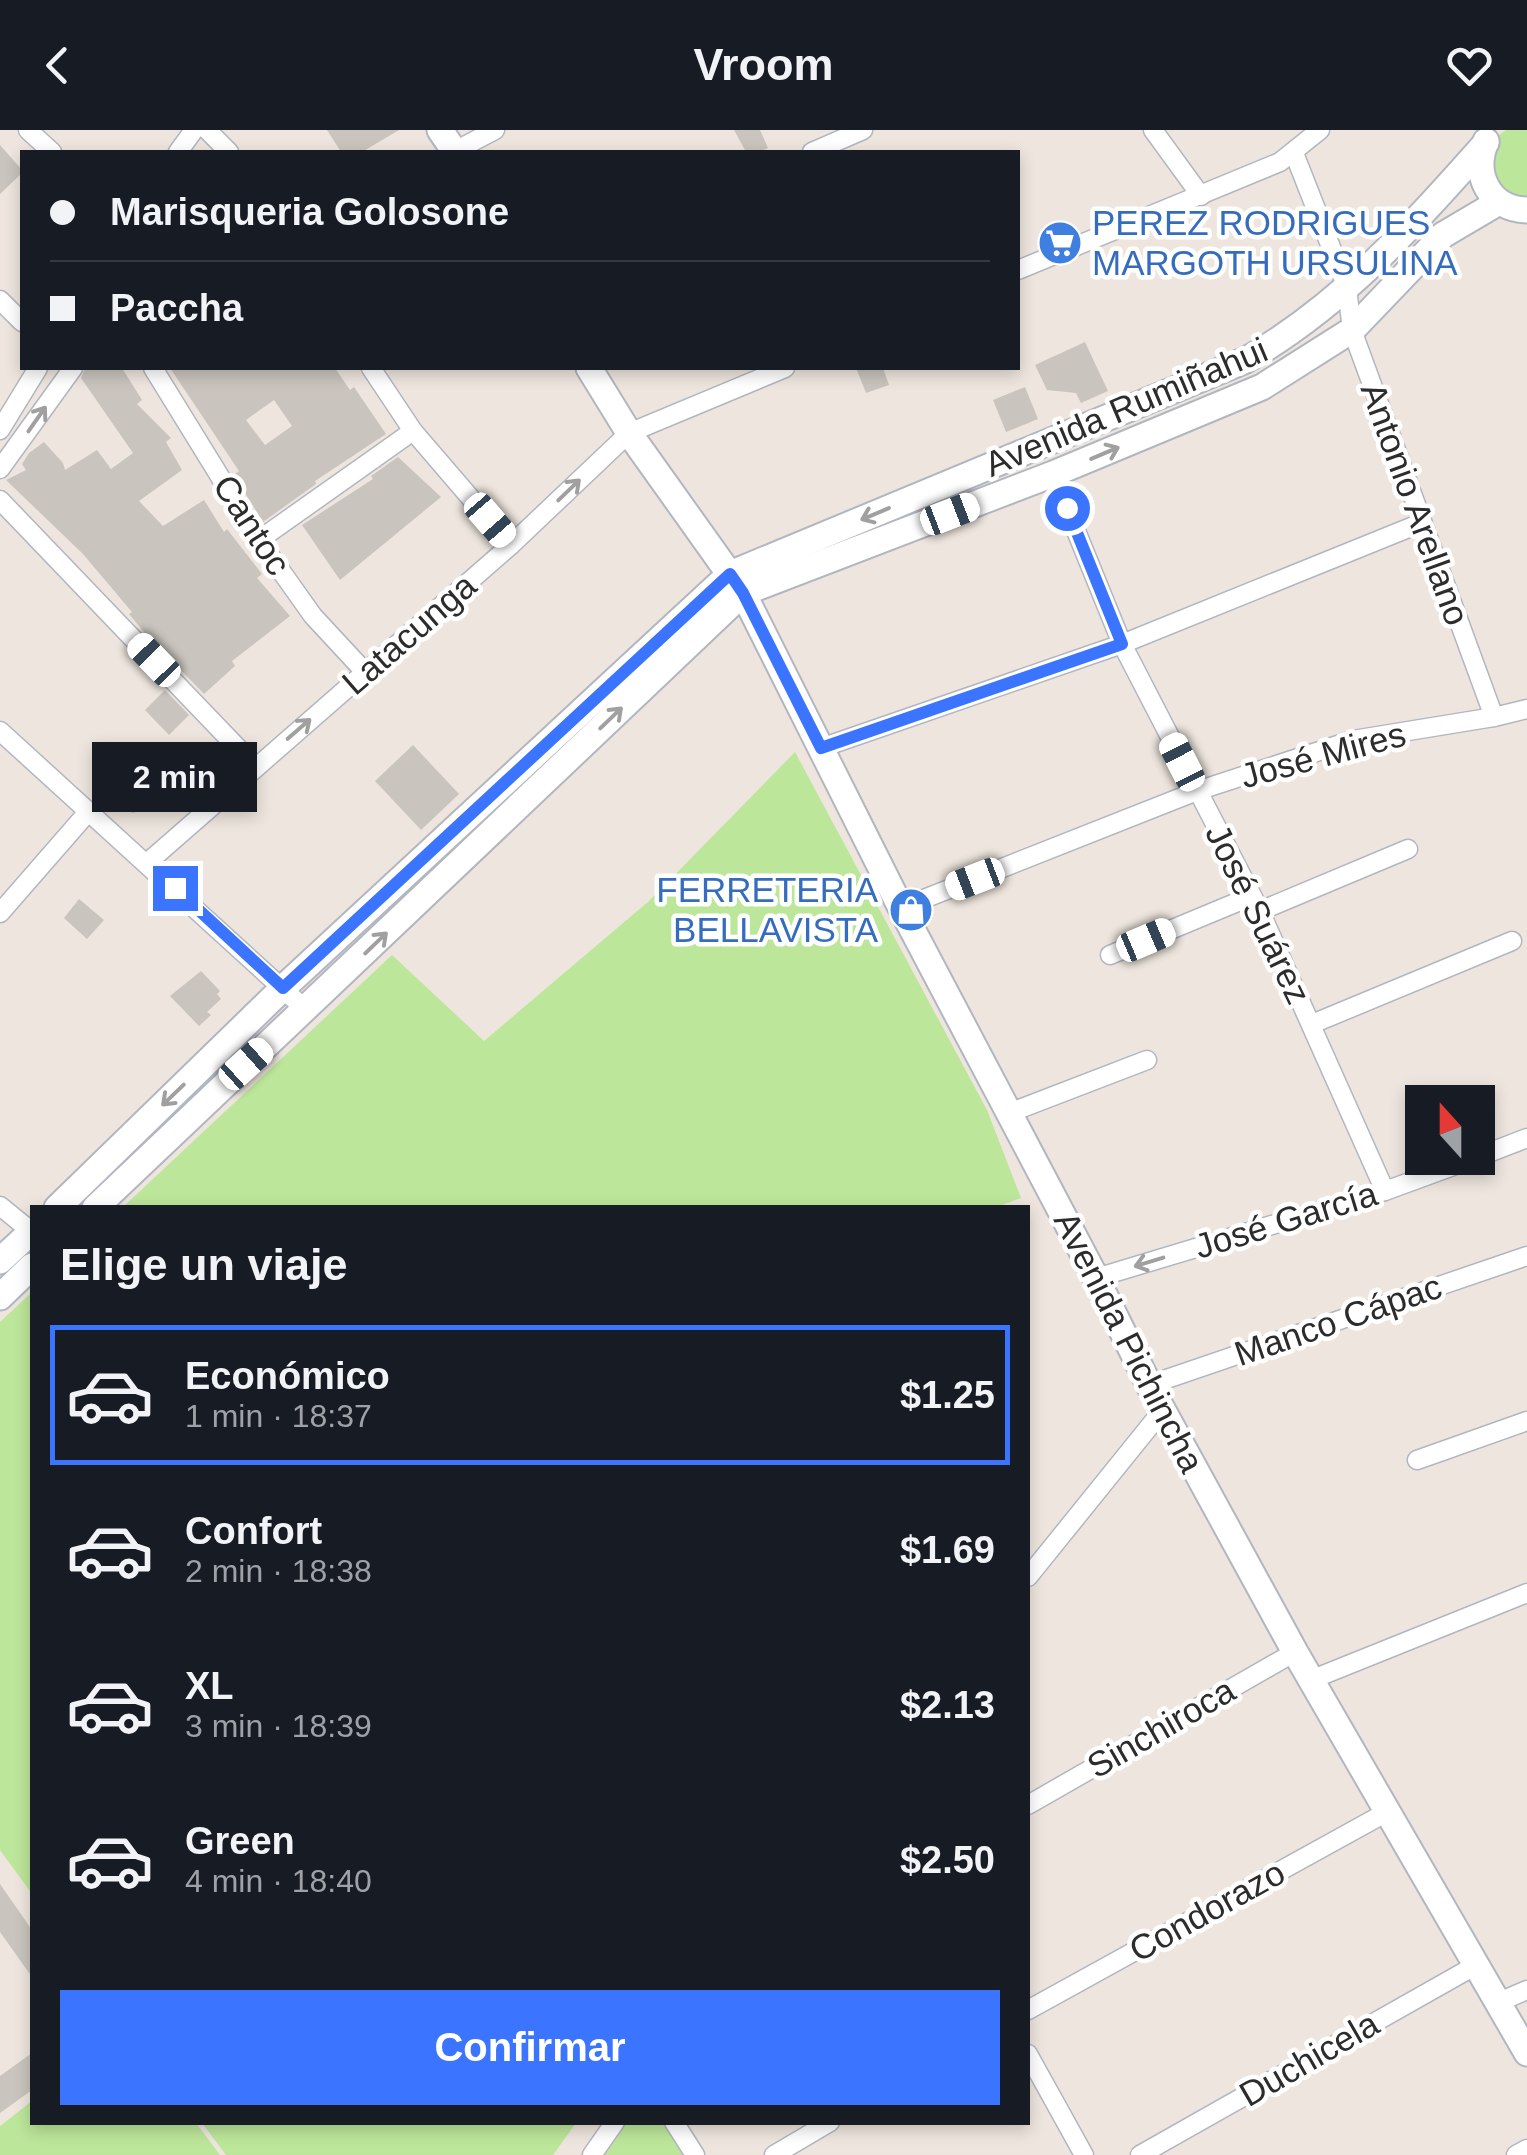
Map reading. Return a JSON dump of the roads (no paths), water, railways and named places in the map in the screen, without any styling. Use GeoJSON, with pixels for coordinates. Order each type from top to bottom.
{"type":"FeatureCollection","features":[{"type":"Feature","properties":{"kind":"main road"},"geometry":{"type":"LineString","coordinates":[[1491,136],[1480,169],[1490,193],[1500,202],[1527,210]]}},
{"type":"Feature","properties":{"kind":"main road","name":"Avenida Rumiñahui"},"geometry":{"type":"LineString","coordinates":[[60,1205],[283,988],[736,583],[1246,360],[1288,336],[1383,256],[1491,136]]}},
{"type":"Feature","properties":{"kind":"main road","name":"Avenida Rumiñahui"},"geometry":{"type":"LineString","coordinates":[[98,1205],[306,1010],[736,583],[1053,474],[1262,387],[1352,330],[1443,235],[1500,202]]}},
{"type":"Feature","properties":{"kind":"main road","name":"Avenida Pichincha"},"geometry":{"type":"LineString","coordinates":[[589,370],[736,583],[1149,1386],[1295,1652],[1527,2053]]}},
{"type":"Feature","properties":{"kind":"main road"},"geometry":{"type":"LineString","coordinates":[[0,1261],[30,1233]]}},
{"type":"Feature","properties":{"kind":"main road"},"geometry":{"type":"LineString","coordinates":[[0,1297],[30,1268]]}},
{"type":"Feature","properties":{"kind":"street"},"geometry":{"type":"LineString","coordinates":[[28,130],[50,150]]}},
{"type":"Feature","properties":{"kind":"street"},"geometry":{"type":"LineString","coordinates":[[459,150],[495,130]]}},
{"type":"Feature","properties":{"kind":"street"},"geometry":{"type":"LineString","coordinates":[[817,150],[863,130]]}},
{"type":"Feature","properties":{"kind":"street"},"geometry":{"type":"LineString","coordinates":[[1153,130],[1201,196]]}},
{"type":"Feature","properties":{"kind":"street"},"geometry":{"type":"LineString","coordinates":[[1020,269],[1280,162],[1320,130]]}},
{"type":"Feature","properties":{"kind":"street","name":"Antonio Arellano"},"geometry":{"type":"LineString","coordinates":[[1294,153],[1347,288],[1352,330],[1494,718]]}},
{"type":"Feature","properties":{"kind":"street"},"geometry":{"type":"LineString","coordinates":[[0,300],[20,320]]}},
{"type":"Feature","properties":{"kind":"street"},"geometry":{"type":"LineString","coordinates":[[0,430],[37,370]]}},
{"type":"Feature","properties":{"kind":"street"},"geometry":{"type":"LineString","coordinates":[[0,469],[72,370]]}},
{"type":"Feature","properties":{"kind":"street","name":"Cantoc"},"geometry":{"type":"LineString","coordinates":[[154,370],[259,540],[313,616],[365,672]]}},
{"type":"Feature","properties":{"kind":"street"},"geometry":{"type":"LineString","coordinates":[[372,370],[413,431],[511,545]]}},
{"type":"Feature","properties":{"kind":"street","name":"Latacunga"},"geometry":{"type":"LineString","coordinates":[[148,863],[511,545],[630,432],[780,370]]}},
{"type":"Feature","properties":{"kind":"street"},"geometry":{"type":"LineString","coordinates":[[259,540],[413,431]]}},
{"type":"Feature","properties":{"kind":"street","name":"José Suárez"},"geometry":{"type":"LineString","coordinates":[[1053,474],[1122,644],[1256,904],[1385,1191]]}},
{"type":"Feature","properties":{"kind":"street"},"geometry":{"type":"LineString","coordinates":[[0,500],[256,767]]}},
{"type":"Feature","properties":{"kind":"street"},"geometry":{"type":"LineString","coordinates":[[821,748],[1122,644],[1421,523]]}},
{"type":"Feature","properties":{"kind":"street","name":"José Mires"},"geometry":{"type":"LineString","coordinates":[[901,908],[1197,791],[1353,740],[1494,718],[1527,708]]}},
{"type":"Feature","properties":{"kind":"street"},"geometry":{"type":"LineString","coordinates":[[0,731],[306,1010]]}},
{"type":"Feature","properties":{"kind":"street"},"geometry":{"type":"LineString","coordinates":[[0,913],[88,812]]}},
{"type":"Feature","properties":{"kind":"street"},"geometry":{"type":"LineString","coordinates":[[1110,955],[1408,850]]}},
{"type":"Feature","properties":{"kind":"street"},"geometry":{"type":"LineString","coordinates":[[1312,1024],[1512,940]]}},
{"type":"Feature","properties":{"kind":"street"},"geometry":{"type":"LineString","coordinates":[[1009,1113],[1148,1060]]}},
{"type":"Feature","properties":{"kind":"street","name":"José García"},"geometry":{"type":"LineString","coordinates":[[1495,1150],[1527,1138]]}},
{"type":"Feature","properties":{"kind":"street","name":"José García"},"geometry":{"type":"LineString","coordinates":[[1096,1278],[1428,1175]]}},
{"type":"Feature","properties":{"kind":"street"},"geometry":{"type":"LineString","coordinates":[[0,1206],[30,1229]]}},
{"type":"Feature","properties":{"kind":"street","name":"Manco Cápac"},"geometry":{"type":"LineString","coordinates":[[1149,1386],[1527,1256]]}},
{"type":"Feature","properties":{"kind":"street"},"geometry":{"type":"LineString","coordinates":[[1030,1574],[1162,1410]]}},
{"type":"Feature","properties":{"kind":"street"},"geometry":{"type":"LineString","coordinates":[[1417,1460],[1527,1421]]}},
{"type":"Feature","properties":{"kind":"street"},"geometry":{"type":"LineString","coordinates":[[1313,1679],[1527,1593]]}},
{"type":"Feature","properties":{"kind":"street","name":"Sinchiroca"},"geometry":{"type":"LineString","coordinates":[[1030,1803],[1295,1652]]}},
{"type":"Feature","properties":{"kind":"street","name":"Condorazo"},"geometry":{"type":"LineString","coordinates":[[1030,2009],[1387,1812]]}},
{"type":"Feature","properties":{"kind":"street","name":"Duchicela"},"geometry":{"type":"LineString","coordinates":[[1140,2155],[1478,1964]]}},
{"type":"Feature","properties":{"kind":"street"},"geometry":{"type":"LineString","coordinates":[[1499,2002],[1527,1990]]}},
{"type":"Feature","properties":{"kind":"street"},"geometry":{"type":"LineString","coordinates":[[1030,2058],[1084,2155]]}},
{"type":"Feature","properties":{"kind":"street"},"geometry":{"type":"LineString","coordinates":[[592,2155],[614,2125]]}},
{"type":"Feature","properties":{"kind":"street"},"geometry":{"type":"LineString","coordinates":[[676,2125],[696,2155]]}},
{"type":"Feature","properties":{"kind":"street"},"geometry":{"type":"LineString","coordinates":[[774,2155],[825,2125]]}},
{"type":"Feature","properties":{"kind":"street"},"geometry":{"type":"LineString","coordinates":[[1516,2155],[1527,2149]]}},
{"type":"Feature","properties":{"kind":"place","name":"PEREZ RODRIGUES MARGOTH URSULINA"},"geometry":{"type":"Point","coordinates":[1060,243]}},
{"type":"Feature","properties":{"kind":"place","name":"FERRETERIA BELLAVISTA"},"geometry":{"type":"Point","coordinates":[911,910]}}]}
